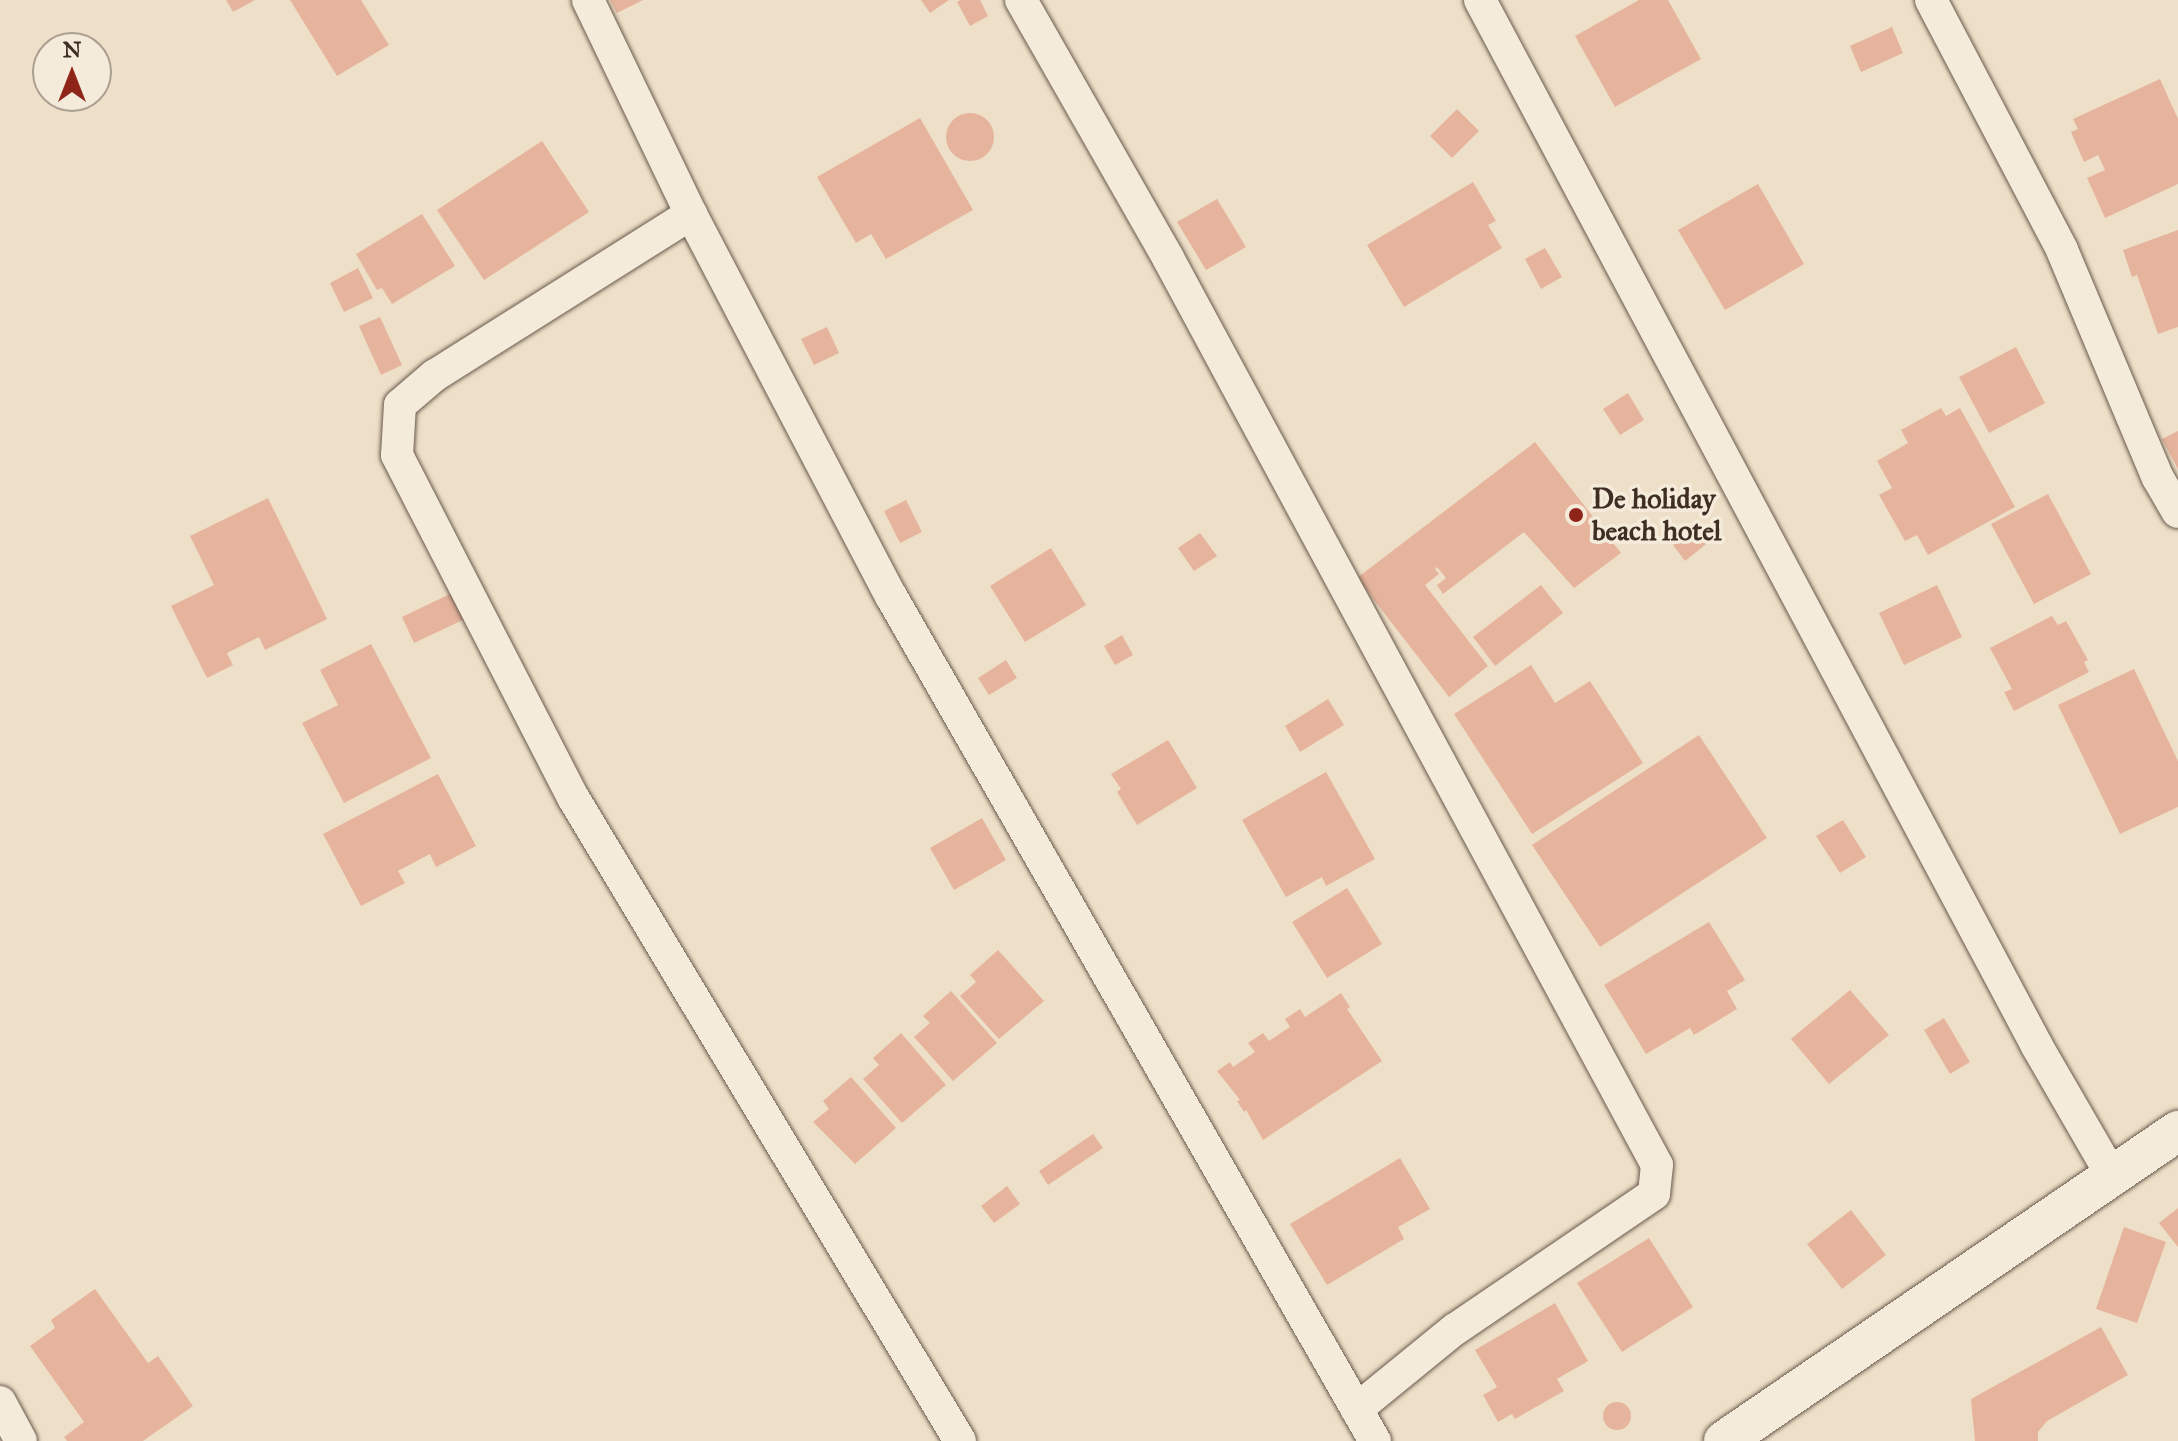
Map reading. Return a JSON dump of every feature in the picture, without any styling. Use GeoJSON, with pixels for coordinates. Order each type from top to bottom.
{"type":"FeatureCollection","features":[{"type":"Feature","properties":{"kind":"street"},"geometry":{"type":"LineString","coordinates":[[588,0],[691,214],[891,596],[1375,1441]]}},
{"type":"Feature","properties":{"kind":"street"},"geometry":{"type":"LineString","coordinates":[[1021,0],[1168,258],[1657,1165],[1654,1194],[1455,1329],[1357,1409]]}},
{"type":"Feature","properties":{"kind":"street"},"geometry":{"type":"LineString","coordinates":[[1480,0],[2029,1032],[2112,1176]]}},
{"type":"Feature","properties":{"kind":"street"},"geometry":{"type":"LineString","coordinates":[[1931,0],[2062,250],[2158,478],[2178,512]]}},
{"type":"Feature","properties":{"kind":"street"},"geometry":{"type":"LineString","coordinates":[[691,214],[435,375],[400,405],[397,455],[574,799],[960,1441]]}},
{"type":"Feature","properties":{"kind":"street"},"geometry":{"type":"LineString","coordinates":[[1724,1441],[2178,1131]]}},
{"type":"Feature","properties":{"kind":"street"},"geometry":{"type":"LineString","coordinates":[[0,1402],[21,1441]]}},
{"type":"Feature","properties":{"kind":"building"},"geometry":{"type":"Polygon","coordinates":[[[226,0],[255,0],[233,12],[226,0]]]}},
{"type":"Feature","properties":{"kind":"building"},"geometry":{"type":"Polygon","coordinates":[[[290,0],[361,0],[389,45],[337,76],[290,0]]]}},
{"type":"Feature","properties":{"kind":"building"},"geometry":{"type":"Polygon","coordinates":[[[610,0],[643,0],[617,13],[610,0]]]}},
{"type":"Feature","properties":{"kind":"building"},"geometry":{"type":"Polygon","coordinates":[[[921,0],[949,0],[930,13],[921,0]]]}},
{"type":"Feature","properties":{"kind":"building"},"geometry":{"type":"Polygon","coordinates":[[[980,0],[988,16],[970,26],[957,2],[980,0]]]}},
{"type":"Feature","properties":{"kind":"building"},"geometry":{"type":"Polygon","coordinates":[[[1639,0],[1668,0],[1701,59],[1615,107],[1575,36],[1639,0]]]}},
{"type":"Feature","properties":{"kind":"building"},"geometry":{"type":"Polygon","coordinates":[[[1892,27],[1903,53],[1861,72],[1850,46],[1892,27]]]}},
{"type":"Feature","properties":{"kind":"building"},"geometry":{"type":"Polygon","coordinates":[[[2160,79],[2178,119],[2178,184],[2105,218],[2087,178],[2105,170],[2098,155],[2084,162],[2071,132],[2078,129],[2073,119],[2160,79]]]}},
{"type":"Feature","properties":{"kind":"building"},"geometry":{"type":"Polygon","coordinates":[[[1457,109],[1479,131],[1452,158],[1430,136],[1457,109]]]}},
{"type":"Feature","properties":{"kind":"building"},"geometry":{"type":"Polygon","coordinates":[[[970,113],[987,120],[994,137],[987,154],[970,161],[953,154],[946,137],[953,120],[970,113]]]}},
{"type":"Feature","properties":{"kind":"building"},"geometry":{"type":"Polygon","coordinates":[[[920,118],[973,210],[886,259],[871,234],[856,243],[817,177],[920,118]]]}},
{"type":"Feature","properties":{"kind":"building"},"geometry":{"type":"Polygon","coordinates":[[[542,141],[589,212],[484,280],[437,210],[542,141]]]}},
{"type":"Feature","properties":{"kind":"building"},"geometry":{"type":"Polygon","coordinates":[[[1473,182],[1496,221],[1488,225],[1502,248],[1404,307],[1367,245],[1473,182]]]}},
{"type":"Feature","properties":{"kind":"building"},"geometry":{"type":"Polygon","coordinates":[[[1758,184],[1804,264],[1725,310],[1678,230],[1758,184]]]}},
{"type":"Feature","properties":{"kind":"building"},"geometry":{"type":"Polygon","coordinates":[[[1217,199],[1246,247],[1206,270],[1177,222],[1217,199]]]}},
{"type":"Feature","properties":{"kind":"building"},"geometry":{"type":"Polygon","coordinates":[[[422,214],[455,266],[392,304],[382,288],[377,290],[356,254],[422,214]]]}},
{"type":"Feature","properties":{"kind":"building"},"geometry":{"type":"Polygon","coordinates":[[[2178,230],[2178,327],[2158,334],[2137,275],[2132,277],[2123,250],[2178,230]]]}},
{"type":"Feature","properties":{"kind":"building"},"geometry":{"type":"Polygon","coordinates":[[[1545,248],[1562,277],[1541,289],[1525,259],[1545,248]]]}},
{"type":"Feature","properties":{"kind":"building"},"geometry":{"type":"Polygon","coordinates":[[[358,268],[373,298],[344,312],[330,283],[358,268]]]}},
{"type":"Feature","properties":{"kind":"building"},"geometry":{"type":"Polygon","coordinates":[[[380,317],[402,365],[381,375],[359,326],[380,317]]]}},
{"type":"Feature","properties":{"kind":"building"},"geometry":{"type":"Polygon","coordinates":[[[827,327],[839,353],[814,365],[801,339],[827,327]]]}},
{"type":"Feature","properties":{"kind":"building"},"geometry":{"type":"Polygon","coordinates":[[[2016,347],[2045,403],[1989,433],[1959,377],[2016,347]]]}},
{"type":"Feature","properties":{"kind":"building"},"geometry":{"type":"Polygon","coordinates":[[[1628,393],[1644,420],[1620,435],[1603,409],[1628,393]]]}},
{"type":"Feature","properties":{"kind":"building"},"geometry":{"type":"Polygon","coordinates":[[[1941,408],[1946,416],[1960,408],[2015,507],[1928,555],[1917,535],[1905,541],[1879,495],[1892,488],[1877,461],[1908,443],[1901,430],[1941,408]]]}},
{"type":"Feature","properties":{"kind":"building"},"geometry":{"type":"Polygon","coordinates":[[[2178,431],[2178,469],[2162,439],[2178,431]]]}},
{"type":"Feature","properties":{"kind":"building"},"geometry":{"type":"Polygon","coordinates":[[[1535,442],[1621,553],[1574,588],[1524,532],[1443,594],[1437,585],[1446,578],[1437,567],[1435,569],[1439,574],[1425,585],[1488,666],[1449,697],[1357,578],[1535,442]]]}},
{"type":"Feature","properties":{"kind":"building"},"geometry":{"type":"Polygon","coordinates":[[[2048,494],[2091,574],[2034,604],[1991,524],[2048,494]]]}},
{"type":"Feature","properties":{"kind":"building"},"geometry":{"type":"Polygon","coordinates":[[[268,498],[327,619],[265,650],[259,637],[227,653],[233,665],[207,678],[171,606],[214,585],[190,536],[268,498]]]}},
{"type":"Feature","properties":{"kind":"building"},"geometry":{"type":"Polygon","coordinates":[[[906,500],[922,532],[900,543],[884,511],[906,500]]]}},
{"type":"Feature","properties":{"kind":"building"},"geometry":{"type":"Polygon","coordinates":[[[1698,526],[1710,541],[1685,561],[1673,545],[1698,526]]]}},
{"type":"Feature","properties":{"kind":"building"},"geometry":{"type":"Polygon","coordinates":[[[1200,533],[1217,556],[1194,571],[1178,548],[1200,533]]]}},
{"type":"Feature","properties":{"kind":"building"},"geometry":{"type":"Polygon","coordinates":[[[1051,548],[1086,605],[1025,642],[990,586],[1051,548]]]}},
{"type":"Feature","properties":{"kind":"building"},"geometry":{"type":"Polygon","coordinates":[[[1541,585],[1563,613],[1495,666],[1473,637],[1541,585]]]}},
{"type":"Feature","properties":{"kind":"building"},"geometry":{"type":"Polygon","coordinates":[[[1937,585],[1962,637],[1904,665],[1879,613],[1937,585]]]}},
{"type":"Feature","properties":{"kind":"building"},"geometry":{"type":"Polygon","coordinates":[[[452,593],[465,619],[414,643],[402,617],[452,593]]]}},
{"type":"Feature","properties":{"kind":"building"},"geometry":{"type":"Polygon","coordinates":[[[2052,616],[2058,625],[2066,621],[2088,660],[2084,662],[2089,672],[2014,711],[2004,692],[2012,689],[1990,648],[2052,616]]]}},
{"type":"Feature","properties":{"kind":"building"},"geometry":{"type":"Polygon","coordinates":[[[1122,635],[1133,655],[1115,665],[1104,646],[1122,635]]]}},
{"type":"Feature","properties":{"kind":"building"},"geometry":{"type":"Polygon","coordinates":[[[371,644],[431,758],[344,803],[302,723],[338,705],[320,670],[371,644]]]}},
{"type":"Feature","properties":{"kind":"building"},"geometry":{"type":"Polygon","coordinates":[[[1006,660],[1017,678],[989,695],[978,678],[1006,660]]]}},
{"type":"Feature","properties":{"kind":"building"},"geometry":{"type":"Polygon","coordinates":[[[1531,665],[1555,703],[1590,681],[1643,763],[1532,834],[1454,714],[1531,665]]]}},
{"type":"Feature","properties":{"kind":"building"},"geometry":{"type":"Polygon","coordinates":[[[2134,669],[2178,761],[2178,807],[2120,834],[2058,705],[2134,669]]]}},
{"type":"Feature","properties":{"kind":"building"},"geometry":{"type":"Polygon","coordinates":[[[1328,699],[1344,725],[1300,752],[1285,726],[1328,699]]]}},
{"type":"Feature","properties":{"kind":"building"},"geometry":{"type":"Polygon","coordinates":[[[1699,735],[1767,838],[1600,947],[1532,845],[1699,735]]]}},
{"type":"Feature","properties":{"kind":"building"},"geometry":{"type":"Polygon","coordinates":[[[1168,740],[1197,788],[1137,825],[1117,792],[1121,789],[1111,774],[1168,740]]]}},
{"type":"Feature","properties":{"kind":"building"},"geometry":{"type":"Polygon","coordinates":[[[1326,772],[1375,859],[1326,886],[1322,877],[1286,897],[1242,820],[1326,772]]]}},
{"type":"Feature","properties":{"kind":"building"},"geometry":{"type":"Polygon","coordinates":[[[438,774],[476,846],[436,867],[430,854],[398,871],[405,883],[361,906],[323,834],[438,774]]]}},
{"type":"Feature","properties":{"kind":"building"},"geometry":{"type":"Polygon","coordinates":[[[982,818],[1006,860],[954,890],[930,848],[982,818]]]}},
{"type":"Feature","properties":{"kind":"building"},"geometry":{"type":"Polygon","coordinates":[[[1843,820],[1866,857],[1840,873],[1816,836],[1843,820]]]}},
{"type":"Feature","properties":{"kind":"building"},"geometry":{"type":"Polygon","coordinates":[[[1347,888],[1382,944],[1327,978],[1292,922],[1347,888]]]}},
{"type":"Feature","properties":{"kind":"building"},"geometry":{"type":"Polygon","coordinates":[[[1709,922],[1745,980],[1727,991],[1737,1009],[1694,1035],[1690,1028],[1646,1054],[1604,985],[1709,922]]]}},
{"type":"Feature","properties":{"kind":"building"},"geometry":{"type":"Polygon","coordinates":[[[998,950],[1044,1001],[999,1039],[960,996],[976,982],[970,975],[998,950]]]}},
{"type":"Feature","properties":{"kind":"building"},"geometry":{"type":"Polygon","coordinates":[[[1850,990],[1889,1035],[1829,1084],[1791,1039],[1850,990]]]}},
{"type":"Feature","properties":{"kind":"building"},"geometry":{"type":"Polygon","coordinates":[[[951,991],[997,1043],[953,1081],[914,1037],[930,1023],[923,1016],[951,991]]]}},
{"type":"Feature","properties":{"kind":"building"},"geometry":{"type":"Polygon","coordinates":[[[1341,993],[1350,1007],[1347,1009],[1382,1061],[1263,1140],[1246,1110],[1244,1112],[1237,1101],[1240,1100],[1217,1071],[1230,1062],[1233,1067],[1255,1052],[1248,1043],[1263,1033],[1269,1041],[1290,1027],[1285,1019],[1300,1009],[1305,1017],[1341,993]]]}},
{"type":"Feature","properties":{"kind":"building"},"geometry":{"type":"Polygon","coordinates":[[[1944,1018],[1970,1062],[1950,1074],[1924,1030],[1944,1018]]]}},
{"type":"Feature","properties":{"kind":"building"},"geometry":{"type":"Polygon","coordinates":[[[901,1033],[946,1085],[902,1123],[863,1079],[879,1065],[873,1058],[901,1033]]]}},
{"type":"Feature","properties":{"kind":"building"},"geometry":{"type":"Polygon","coordinates":[[[851,1077],[896,1128],[855,1164],[813,1122],[829,1109],[823,1101],[851,1077]]]}},
{"type":"Feature","properties":{"kind":"building"},"geometry":{"type":"Polygon","coordinates":[[[1093,1134],[1103,1148],[1048,1185],[1039,1171],[1093,1134]]]}},
{"type":"Feature","properties":{"kind":"building"},"geometry":{"type":"Polygon","coordinates":[[[1400,1158],[1430,1209],[1398,1227],[1404,1239],[1327,1285],[1290,1224],[1400,1158]]]}},
{"type":"Feature","properties":{"kind":"building"},"geometry":{"type":"Polygon","coordinates":[[[1007,1186],[1020,1204],[994,1223],[981,1206],[1007,1186]]]}},
{"type":"Feature","properties":{"kind":"building"},"geometry":{"type":"Polygon","coordinates":[[[2178,1208],[2178,1247],[2159,1223],[2178,1208]]]}},
{"type":"Feature","properties":{"kind":"building"},"geometry":{"type":"Polygon","coordinates":[[[1851,1210],[1886,1255],[1842,1289],[1807,1244],[1851,1210]]]}},
{"type":"Feature","properties":{"kind":"building"},"geometry":{"type":"Polygon","coordinates":[[[2124,1227],[2166,1242],[2137,1323],[2096,1309],[2124,1227]]]}},
{"type":"Feature","properties":{"kind":"building"},"geometry":{"type":"Polygon","coordinates":[[[1649,1238],[1693,1307],[1622,1352],[1577,1283],[1649,1238]]]}},
{"type":"Feature","properties":{"kind":"building"},"geometry":{"type":"Polygon","coordinates":[[[95,1289],[148,1363],[158,1356],[193,1406],[143,1441],[67,1441],[64,1437],[84,1422],[30,1346],[55,1328],[51,1320],[95,1289]]]}},
{"type":"Feature","properties":{"kind":"building"},"geometry":{"type":"Polygon","coordinates":[[[1555,1303],[1588,1361],[1557,1379],[1564,1391],[1515,1419],[1512,1414],[1498,1422],[1483,1395],[1497,1387],[1475,1350],[1555,1303]]]}},
{"type":"Feature","properties":{"kind":"building"},"geometry":{"type":"Polygon","coordinates":[[[2101,1327],[2128,1375],[2047,1421],[2038,1432],[2038,1441],[1975,1441],[1971,1399],[2101,1327]]]}},
{"type":"Feature","properties":{"kind":"building"},"geometry":{"type":"Polygon","coordinates":[[[1617,1402],[1627,1406],[1631,1416],[1627,1426],[1617,1430],[1607,1426],[1603,1416],[1607,1406],[1617,1402]]]}},
{"type":"Feature","properties":{"kind":"place","name":"De holiday beach hotel"},"geometry":{"type":"Point","coordinates":[1576,515]}}]}
